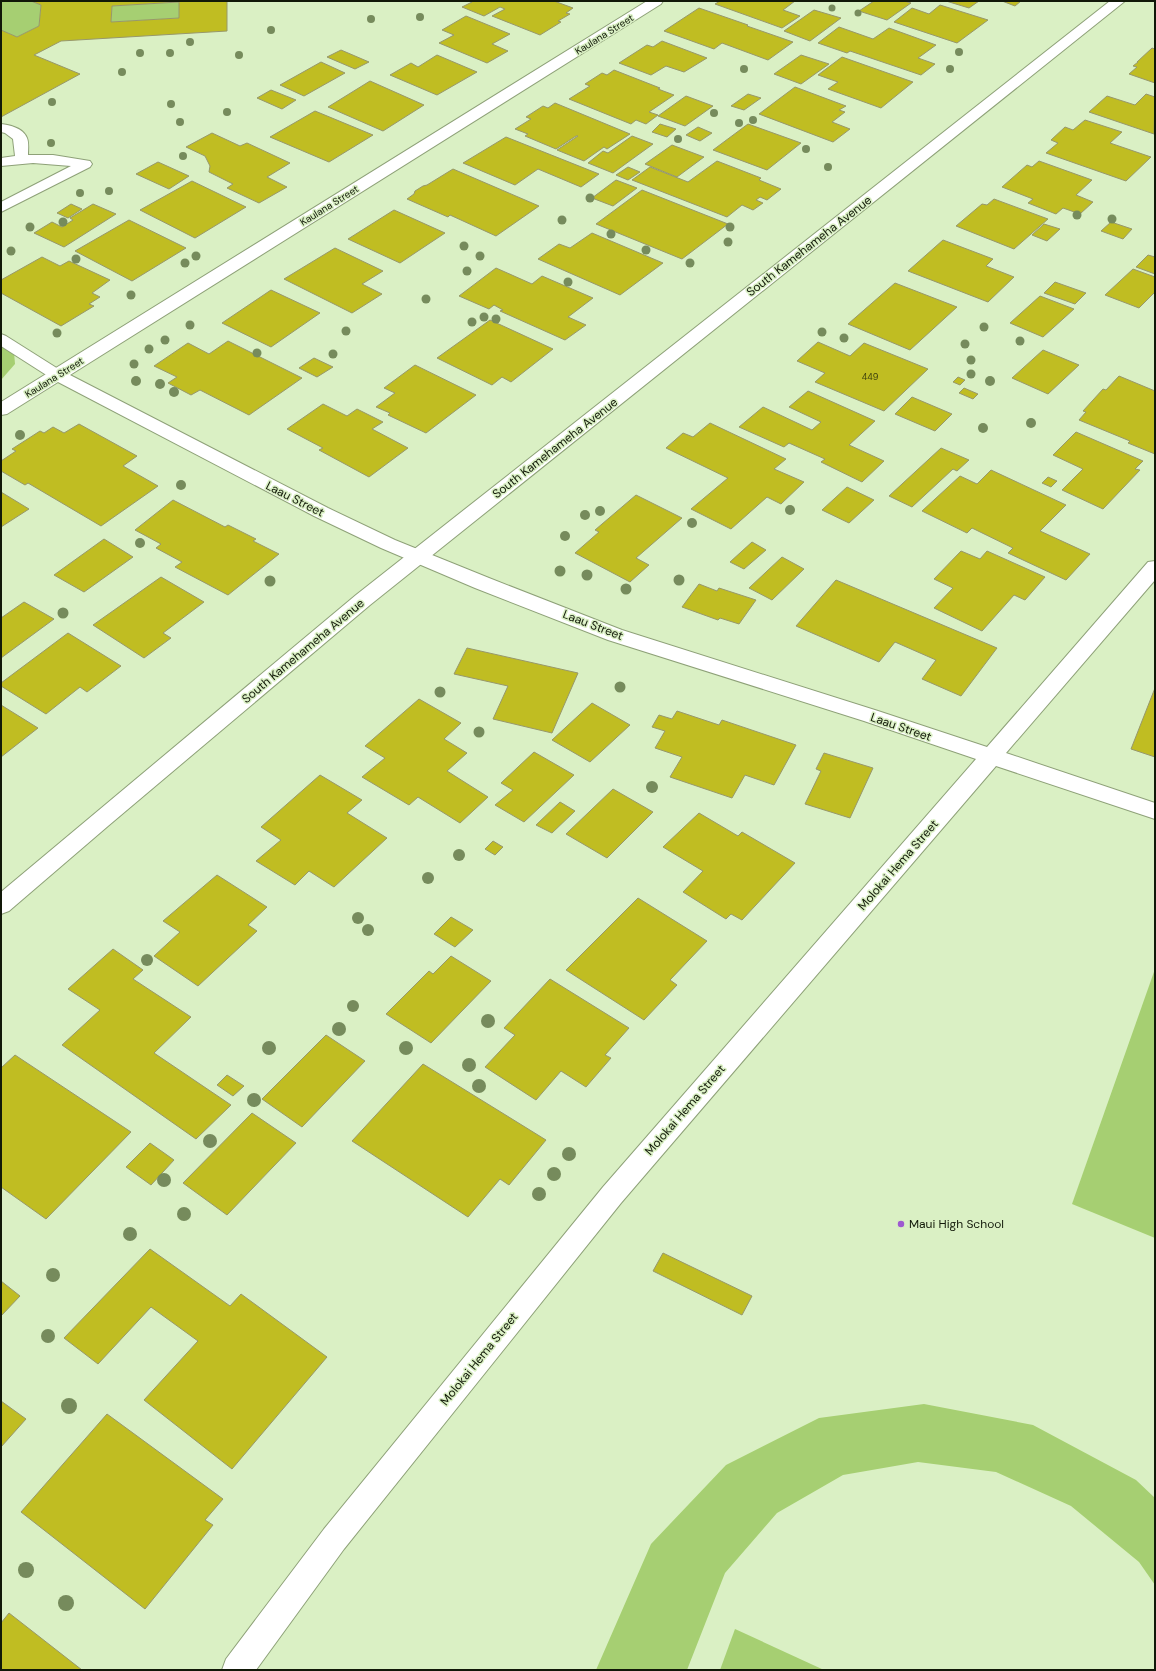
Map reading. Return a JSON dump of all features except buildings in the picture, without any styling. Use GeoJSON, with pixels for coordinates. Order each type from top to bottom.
{"type":"FeatureCollection","features":[{"type":"Feature","properties":{"kind":"street","name":"Kaulana Street"},"geometry":{"type":"LineString","coordinates":[[1,410],[656,1]]}},
{"type":"Feature","properties":{"kind":"street","name":"South Kamehameha Avenue"},"geometry":{"type":"LineString","coordinates":[[1,905],[362,600],[1118,1]]}},
{"type":"Feature","properties":{"kind":"street","name":"Laau Street"},"geometry":{"type":"LineString","coordinates":[[57,374],[320,512],[418,557],[615,635],[871,716],[1155,811]]}},
{"type":"Feature","properties":{"kind":"street","name":"Molokai Hema Street"},"geometry":{"type":"LineString","coordinates":[[237,1670],[334,1539],[612,1195],[1155,567]]}},
{"type":"Feature","properties":{"kind":"lane"},"geometry":{"type":"LineString","coordinates":[[1,128],[10,130],[20,138],[22,159]]}},
{"type":"Feature","properties":{"kind":"lane"},"geometry":{"type":"LineString","coordinates":[[1,162],[22,159],[51,158],[85,164],[1,208]]}},
{"type":"Feature","properties":{"kind":"lane"},"geometry":{"type":"LineString","coordinates":[[1,339],[57,374]]}},
{"type":"Feature","properties":{"kind":"green space"},"geometry":{"type":"Polygon","coordinates":[[[1,1],[31,1],[41,5],[39,26],[17,37],[1,30],[1,1]]]}},
{"type":"Feature","properties":{"kind":"green space"},"geometry":{"type":"Polygon","coordinates":[[[179,2],[179,18],[111,22],[112,6],[179,2]]]}},
{"type":"Feature","properties":{"kind":"green space"},"geometry":{"type":"Polygon","coordinates":[[[1,345],[14,352],[15,364],[1,380],[1,345]]]}},
{"type":"Feature","properties":{"kind":"green space"},"geometry":{"type":"Polygon","coordinates":[[[1155,969],[1155,1238],[1072,1204],[1155,969]]]}},
{"type":"Feature","properties":{"kind":"green space"},"geometry":{"type":"Polygon","coordinates":[[[924,1404],[1033,1425],[1136,1480],[1155,1498],[1155,1585],[1139,1562],[1071,1506],[996,1472],[918,1462],[843,1475],[777,1513],[725,1573],[687,1670],[596,1670],[651,1544],[726,1465],[819,1418],[924,1404]]]}},
{"type":"Feature","properties":{"kind":"green space"},"geometry":{"type":"Polygon","coordinates":[[[735,1629],[824,1670],[720,1670],[735,1629]]]}},
{"type":"Feature","properties":{"kind":"place","name":"Maui High School"},"geometry":{"type":"Point","coordinates":[901,1224]}}]}
